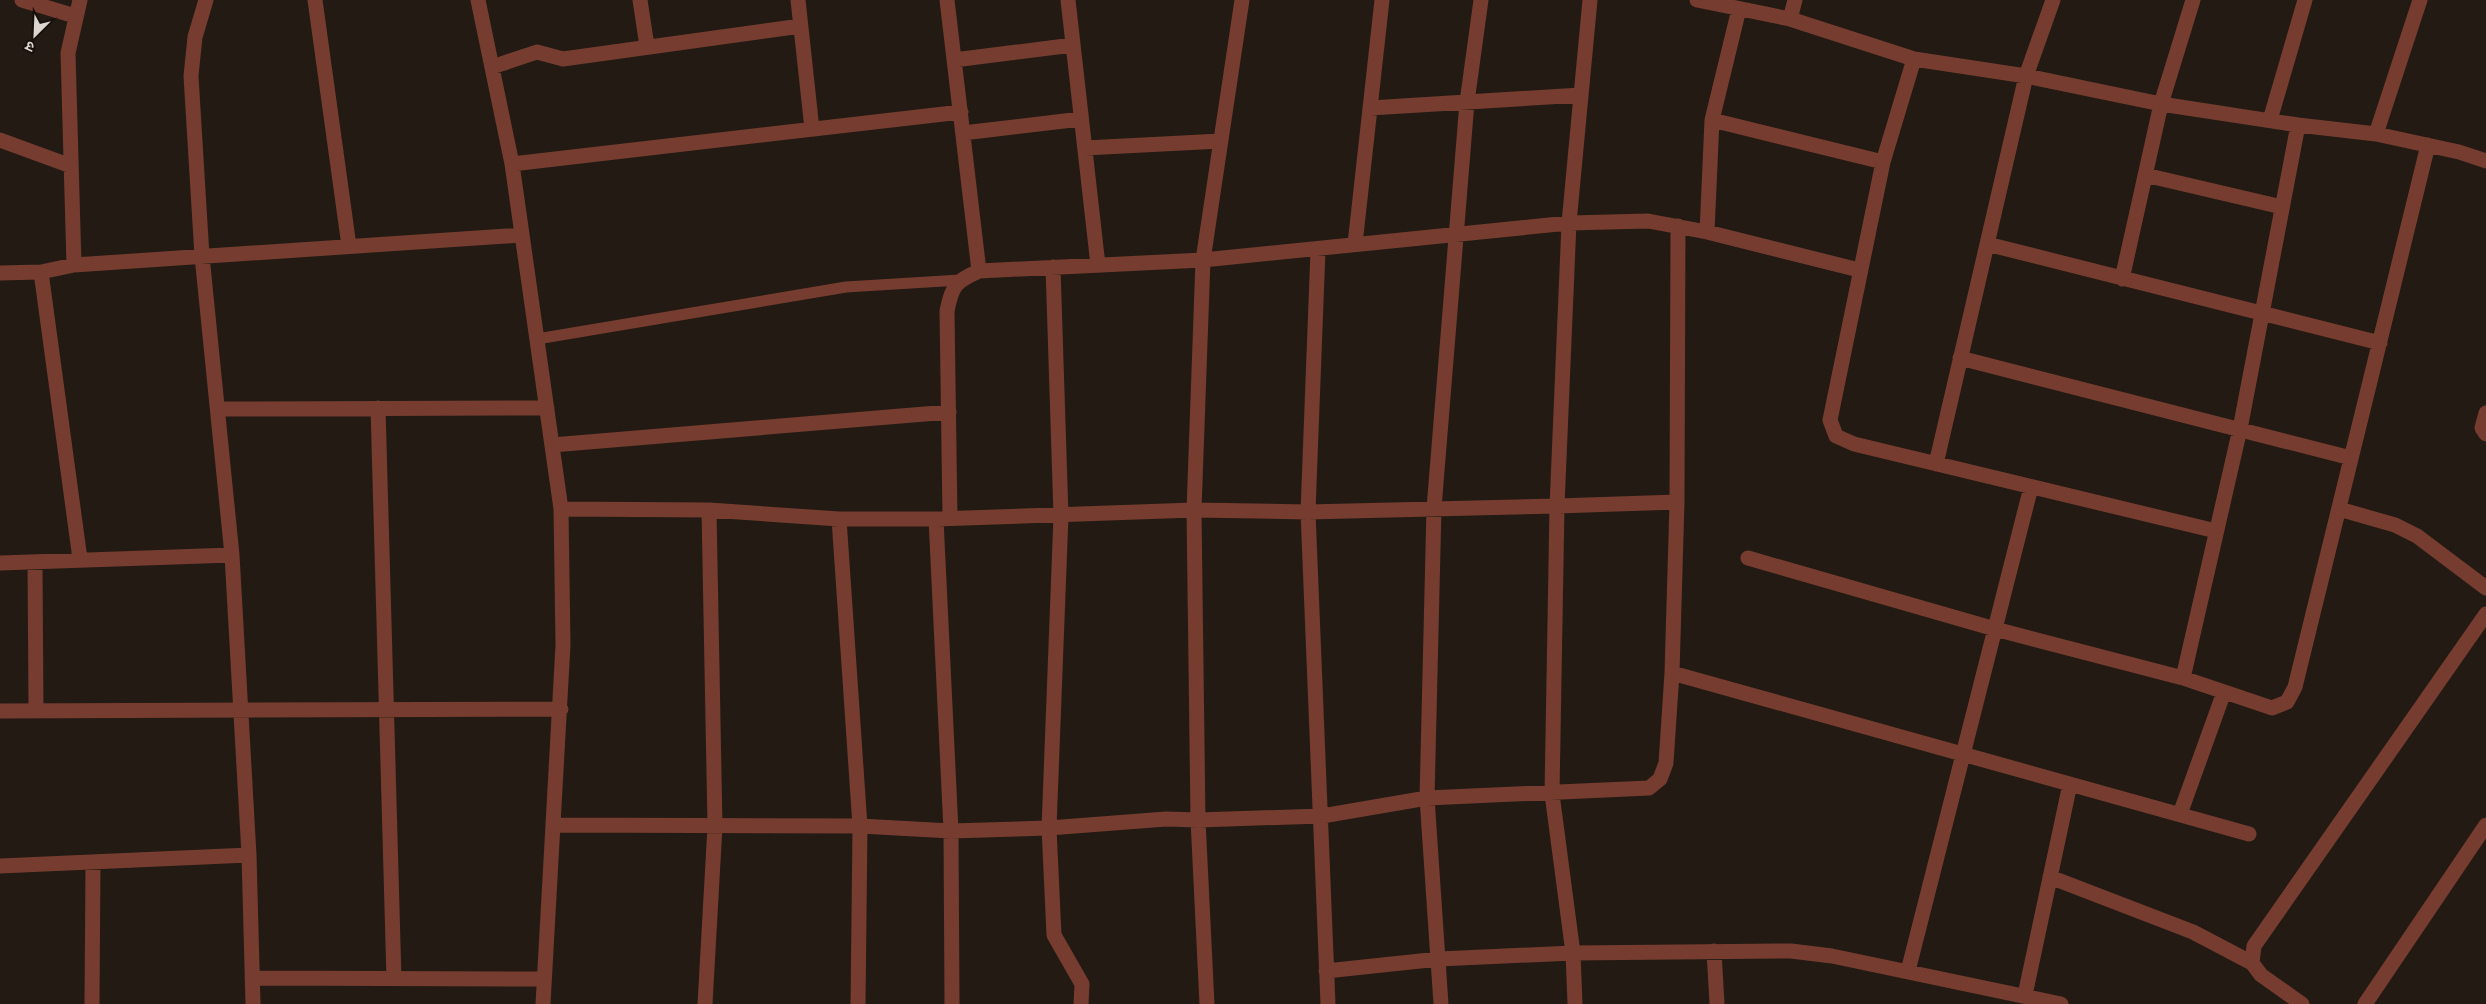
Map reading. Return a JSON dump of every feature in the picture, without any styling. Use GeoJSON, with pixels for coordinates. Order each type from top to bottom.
{"type":"FeatureCollection","features":[{"type":"Feature","properties":{"kind":"street"},"geometry":{"type":"LineString","coordinates":[[22,0],[75,16]]}},
{"type":"Feature","properties":{"kind":"street"},"geometry":{"type":"LineString","coordinates":[[74,265],[68,53],[80,0]]}},
{"type":"Feature","properties":{"kind":"street"},"geometry":{"type":"LineString","coordinates":[[206,0],[195,37],[191,76],[202,256],[219,409],[232,555],[249,855],[253,1004]]}},
{"type":"Feature","properties":{"kind":"street"},"geometry":{"type":"LineString","coordinates":[[316,0],[349,246]]}},
{"type":"Feature","properties":{"kind":"street"},"geometry":{"type":"LineString","coordinates":[[478,0],[512,164],[561,509],[564,645],[543,1004]]}},
{"type":"Feature","properties":{"kind":"street"},"geometry":{"type":"LineString","coordinates":[[640,0],[647,46]]}},
{"type":"Feature","properties":{"kind":"street"},"geometry":{"type":"LineString","coordinates":[[798,0],[812,129]]}},
{"type":"Feature","properties":{"kind":"street"},"geometry":{"type":"LineString","coordinates":[[947,0],[979,271]]}},
{"type":"Feature","properties":{"kind":"street"},"geometry":{"type":"LineString","coordinates":[[1068,0],[1098,265]]}},
{"type":"Feature","properties":{"kind":"street"},"geometry":{"type":"LineString","coordinates":[[1207,1004],[1198,820],[1194,510],[1203,260],[1242,0]]}},
{"type":"Feature","properties":{"kind":"street"},"geometry":{"type":"LineString","coordinates":[[1355,244],[1382,0]]}},
{"type":"Feature","properties":{"kind":"street"},"geometry":{"type":"LineString","coordinates":[[1441,1004],[1427,798],[1434,508],[1467,102],[1481,0]]}},
{"type":"Feature","properties":{"kind":"street"},"geometry":{"type":"LineString","coordinates":[[1575,1004],[1573,953],[1552,794],[1557,506],[1569,223],[1590,0]]}},
{"type":"Feature","properties":{"kind":"street"},"geometry":{"type":"LineString","coordinates":[[1699,0],[1790,19],[1914,59],[2026,76],[2161,104],[2298,125],[2376,134],[2459,152],[2486,161]]}},
{"type":"Feature","properties":{"kind":"street"},"geometry":{"type":"LineString","coordinates":[[1790,19],[1795,0]]}},
{"type":"Feature","properties":{"kind":"street"},"geometry":{"type":"LineString","coordinates":[[1936,464],[2026,76],[2053,0]]}},
{"type":"Feature","properties":{"kind":"street"},"geometry":{"type":"LineString","coordinates":[[2122,279],[2161,104],[2193,0]]}},
{"type":"Feature","properties":{"kind":"street"},"geometry":{"type":"LineString","coordinates":[[2270,120],[2305,0]]}},
{"type":"Feature","properties":{"kind":"street"},"geometry":{"type":"LineString","coordinates":[[2376,134],[2420,0]]}},
{"type":"Feature","properties":{"kind":"street"},"geometry":{"type":"LineString","coordinates":[[1707,232],[1712,120],[1739,8]]}},
{"type":"Feature","properties":{"kind":"street"},"geometry":{"type":"LineString","coordinates":[[492,67],[537,52],[563,59],[801,26]]}},
{"type":"Feature","properties":{"kind":"street"},"geometry":{"type":"LineString","coordinates":[[954,60],[1073,45]]}},
{"type":"Feature","properties":{"kind":"street"},"geometry":{"type":"LineString","coordinates":[[1914,59],[1882,162],[1859,270],[1830,420],[1836,436],[1854,444],[2216,531]]}},
{"type":"Feature","properties":{"kind":"street"},"geometry":{"type":"LineString","coordinates":[[1370,108],[1581,95]]}},
{"type":"Feature","properties":{"kind":"street"},"geometry":{"type":"LineString","coordinates":[[512,164],[961,112]]}},
{"type":"Feature","properties":{"kind":"street"},"geometry":{"type":"LineString","coordinates":[[963,134],[1081,119]]}},
{"type":"Feature","properties":{"kind":"street"},"geometry":{"type":"LineString","coordinates":[[1712,120],[1882,162]]}},
{"type":"Feature","properties":{"kind":"street"},"geometry":{"type":"LineString","coordinates":[[2183,678],[2240,429],[2298,125]]}},
{"type":"Feature","properties":{"kind":"street"},"geometry":{"type":"LineString","coordinates":[[0,140],[71,166]]}},
{"type":"Feature","properties":{"kind":"street"},"geometry":{"type":"LineString","coordinates":[[1085,148],[1221,141]]}},
{"type":"Feature","properties":{"kind":"street"},"geometry":{"type":"LineString","coordinates":[[1748,558],[1995,630],[2183,678],[2272,708],[2287,702],[2295,688],[2428,145]]}},
{"type":"Feature","properties":{"kind":"street"},"geometry":{"type":"LineString","coordinates":[[2145,175],[2282,207]]}},
{"type":"Feature","properties":{"kind":"street"},"geometry":{"type":"LineString","coordinates":[[952,1004],[951,830],[943,519],[949,412],[947,311],[950,293],[960,280],[979,271],[1203,260],[1318,250],[1355,244],[1569,223],[1648,221],[1707,232],[1859,270]]}},
{"type":"Feature","properties":{"kind":"street"},"geometry":{"type":"LineString","coordinates":[[554,825],[860,826],[951,830],[1049,828],[1156,819],[1198,820],[1322,816],[1427,798],[1552,794],[1649,788],[1660,779],[1666,763],[1672,673],[1678,502],[1678,226]]}},
{"type":"Feature","properties":{"kind":"street"},"geometry":{"type":"LineString","coordinates":[[0,273],[41,272],[74,265],[522,235]]}},
{"type":"Feature","properties":{"kind":"street"},"geometry":{"type":"LineString","coordinates":[[1987,244],[2380,344]]}},
{"type":"Feature","properties":{"kind":"street"},"geometry":{"type":"LineString","coordinates":[[1318,250],[1308,512],[1322,816],[1328,1004]]}},
{"type":"Feature","properties":{"kind":"street"},"geometry":{"type":"LineString","coordinates":[[1053,267],[1061,516],[1049,828],[1054,935],[1082,984],[1081,1004]]}},
{"type":"Feature","properties":{"kind":"street"},"geometry":{"type":"LineString","coordinates":[[41,272],[80,559]]}},
{"type":"Feature","properties":{"kind":"street"},"geometry":{"type":"LineString","coordinates":[[1960,358],[2351,458]]}},
{"type":"Feature","properties":{"kind":"street"},"geometry":{"type":"LineString","coordinates":[[378,408],[394,978]]}},
{"type":"Feature","properties":{"kind":"street"},"geometry":{"type":"LineString","coordinates":[[219,409],[547,408]]}},
{"type":"Feature","properties":{"kind":"street"},"geometry":{"type":"LineString","coordinates":[[552,445],[949,412]]}},
{"type":"Feature","properties":{"kind":"street"},"geometry":{"type":"LineString","coordinates":[[2486,413],[2482,428],[2486,434]]}},
{"type":"Feature","properties":{"kind":"street"},"geometry":{"type":"LineString","coordinates":[[1908,971],[2031,487]]}},
{"type":"Feature","properties":{"kind":"street"},"geometry":{"type":"LineString","coordinates":[[561,509],[709,510],[839,519],[943,519],[1194,510],[1308,512],[1678,502]]}},
{"type":"Feature","properties":{"kind":"street"},"geometry":{"type":"LineString","coordinates":[[2339,509],[2395,525],[2417,536],[2486,588]]}},
{"type":"Feature","properties":{"kind":"street"},"geometry":{"type":"LineString","coordinates":[[705,1004],[715,826],[709,510]]}},
{"type":"Feature","properties":{"kind":"street"},"geometry":{"type":"LineString","coordinates":[[839,519],[860,826],[858,1004]]}},
{"type":"Feature","properties":{"kind":"street"},"geometry":{"type":"LineString","coordinates":[[0,563],[232,555]]}},
{"type":"Feature","properties":{"kind":"street"},"geometry":{"type":"LineString","coordinates":[[35,563],[36,711]]}},
{"type":"Feature","properties":{"kind":"street"},"geometry":{"type":"LineString","coordinates":[[2252,962],[2254,946],[2486,614]]}},
{"type":"Feature","properties":{"kind":"street"},"geometry":{"type":"LineString","coordinates":[[1672,673],[2250,834]]}},
{"type":"Feature","properties":{"kind":"street"},"geometry":{"type":"LineString","coordinates":[[2180,814],[2224,692]]}},
{"type":"Feature","properties":{"kind":"street"},"geometry":{"type":"LineString","coordinates":[[0,711],[561,709]]}},
{"type":"Feature","properties":{"kind":"street"},"geometry":{"type":"LineString","coordinates":[[2025,995],[2070,784]]}},
{"type":"Feature","properties":{"kind":"street"},"geometry":{"type":"LineString","coordinates":[[2365,1004],[2486,825]]}},
{"type":"Feature","properties":{"kind":"street"},"geometry":{"type":"LineString","coordinates":[[0,866],[249,855]]}},
{"type":"Feature","properties":{"kind":"street"},"geometry":{"type":"LineString","coordinates":[[92,1004],[93,862]]}},
{"type":"Feature","properties":{"kind":"street"},"geometry":{"type":"LineString","coordinates":[[2050,877],[2193,932],[2252,962],[2261,975],[2302,1004]]}},
{"type":"Feature","properties":{"kind":"street"},"geometry":{"type":"LineString","coordinates":[[1326,971],[1439,958],[1573,953],[1791,950],[1908,971],[2061,1004]]}},
{"type":"Feature","properties":{"kind":"street"},"geometry":{"type":"LineString","coordinates":[[1714,951],[1717,1004]]}},
{"type":"Feature","properties":{"kind":"street"},"geometry":{"type":"LineString","coordinates":[[252,978],[544,979]]}},
{"type":"Feature","properties":{"kind":"lane"},"geometry":{"type":"LineString","coordinates":[[537,339],[846,287],[960,280]]}}]}
